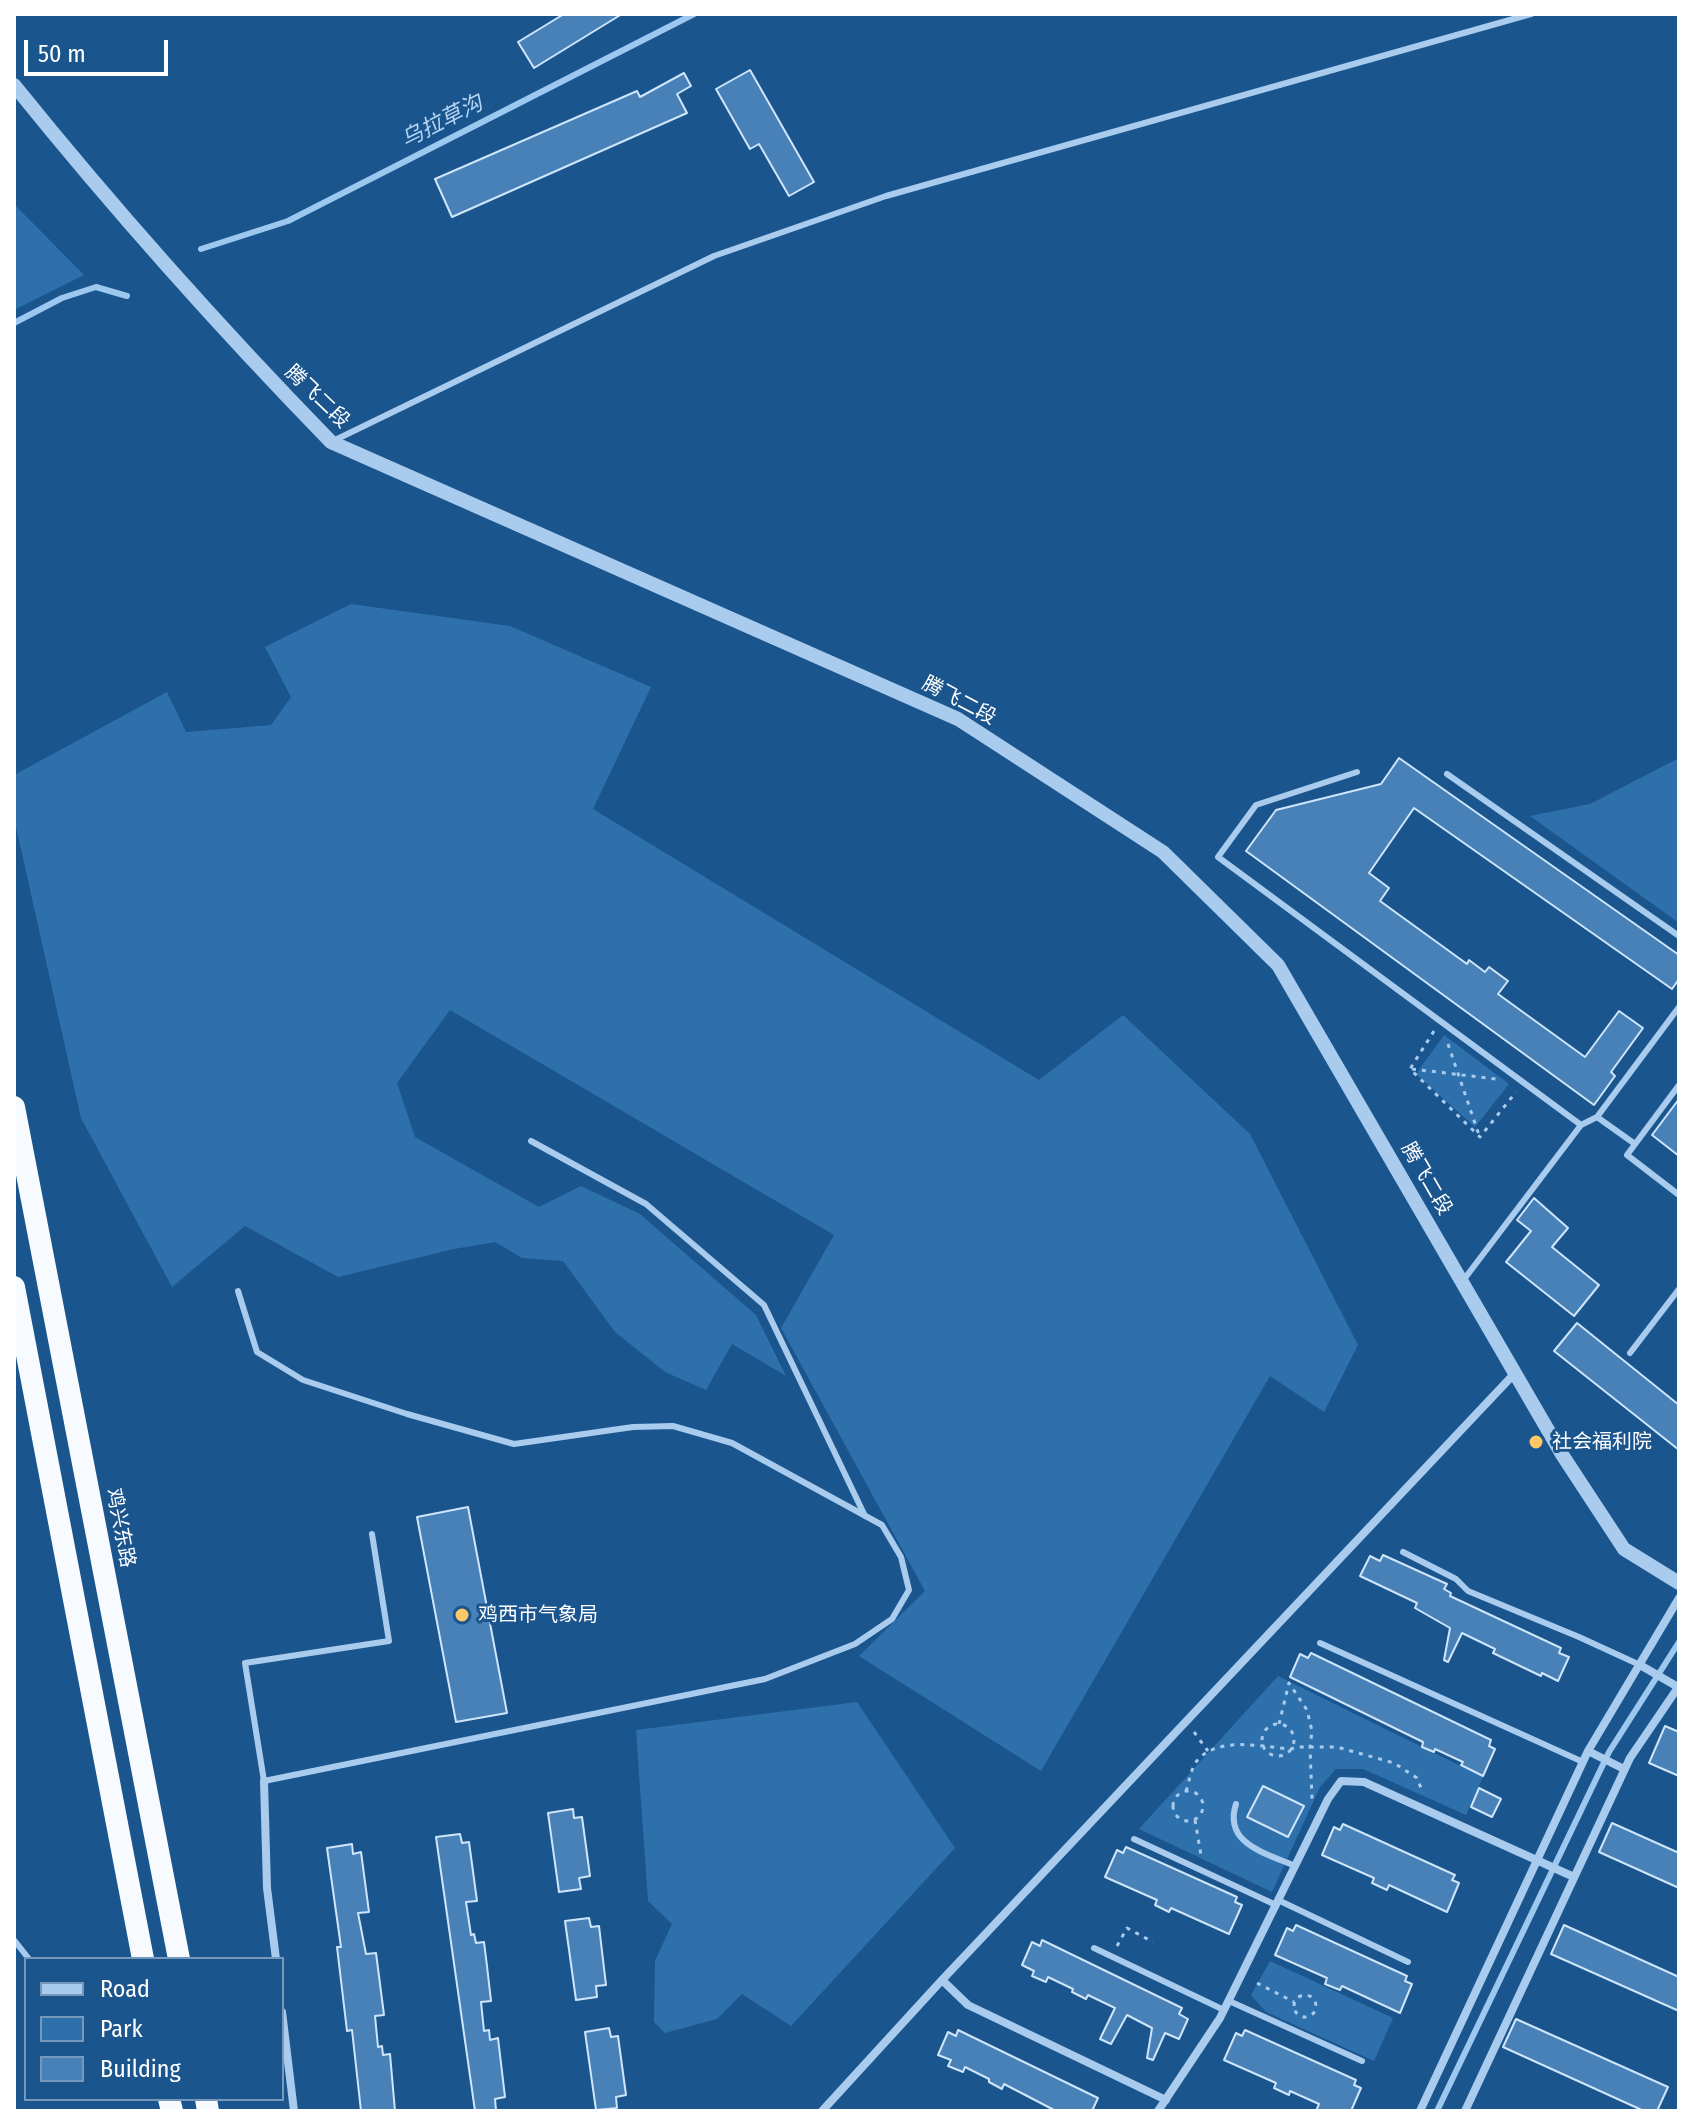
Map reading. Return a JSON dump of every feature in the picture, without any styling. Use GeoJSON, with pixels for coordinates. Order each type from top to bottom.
{"type":"FeatureCollection","features":[{"type":"Feature","properties":{"kind":"highway","name":"鸡兴东路"},"geometry":{"type":"LineString","coordinates":[[14,1107],[179,1957]]}},
{"type":"Feature","properties":{"kind":"highway"},"geometry":{"type":"LineString","coordinates":[[14,1287],[143,1957]]}},
{"type":"Feature","properties":{"kind":"street","name":"腾飞二段"},"geometry":{"type":"LineString","coordinates":[[14,85],[62,145],[253,362],[331,442],[958,719],[1163,852],[1278,965],[1563,1456],[1624,1549],[1679,1583]]}},
{"type":"Feature","properties":{"kind":"street"},"geometry":{"type":"LineString","coordinates":[[822,2111],[1515,1373]]}},
{"type":"Feature","properties":{"kind":"street"},"geometry":{"type":"LineString","coordinates":[[1420,2111],[1588,1751],[1679,1598]]}},
{"type":"Feature","properties":{"kind":"street"},"geometry":{"type":"LineString","coordinates":[[1465,2111],[1624,1769],[1679,1686],[1640,1665]]}},
{"type":"Feature","properties":{"kind":"street"},"geometry":{"type":"LineString","coordinates":[[1588,1751],[1624,1769]]}},
{"type":"Feature","properties":{"kind":"street"},"geometry":{"type":"LineString","coordinates":[[264,1781],[267,1888],[276,1957]]}},
{"type":"Feature","properties":{"kind":"street"},"geometry":{"type":"LineString","coordinates":[[1158,2111],[1226,2006],[1312,1832],[1341,1781],[1364,1782],[1574,1877]]}},
{"type":"Feature","properties":{"kind":"street"},"geometry":{"type":"LineString","coordinates":[[942,1980],[968,2005],[1166,2100]]}},
{"type":"Feature","properties":{"kind":"street"},"geometry":{"type":"LineString","coordinates":[[284,2028],[294,2111]]}},
{"type":"Feature","properties":{"kind":"lane"},"geometry":{"type":"LineString","coordinates":[[331,442],[714,256],[886,196],[1531,14]]}},
{"type":"Feature","properties":{"kind":"lane"},"geometry":{"type":"LineString","coordinates":[[1357,772],[1256,805],[1218,857],[1581,1125]]}},
{"type":"Feature","properties":{"kind":"lane"},"geometry":{"type":"LineString","coordinates":[[1447,774],[1679,936]]}},
{"type":"Feature","properties":{"kind":"lane"},"geometry":{"type":"LineString","coordinates":[[1462,1282],[1581,1125],[1597,1117],[1679,1007]]}},
{"type":"Feature","properties":{"kind":"lane"},"geometry":{"type":"LineString","coordinates":[[1679,1085],[1627,1155],[1679,1195]]}},
{"type":"Feature","properties":{"kind":"lane"},"geometry":{"type":"LineString","coordinates":[[1597,1117],[1635,1144]]}},
{"type":"Feature","properties":{"kind":"lane"},"geometry":{"type":"LineString","coordinates":[[531,1141],[646,1204],[764,1305],[865,1516]]}},
{"type":"Feature","properties":{"kind":"lane"},"geometry":{"type":"LineString","coordinates":[[1630,1353],[1679,1289]]}},
{"type":"Feature","properties":{"kind":"lane"},"geometry":{"type":"LineString","coordinates":[[238,1291],[257,1352],[303,1380],[407,1414],[514,1444],[633,1427],[673,1426],[732,1443],[882,1525],[901,1557],[909,1590],[892,1619],[855,1644],[765,1679],[264,1781],[245,1663],[389,1641],[372,1534]]}},
{"type":"Feature","properties":{"kind":"lane"},"geometry":{"type":"LineString","coordinates":[[1403,1552],[1456,1579],[1468,1591],[1640,1665]]}},
{"type":"Feature","properties":{"kind":"lane"},"geometry":{"type":"LineString","coordinates":[[1320,1643],[1583,1762]]}},
{"type":"Feature","properties":{"kind":"lane"},"geometry":{"type":"LineString","coordinates":[[1236,1804],[1232,1817],[1234,1830],[1245,1843],[1295,1866]]}},
{"type":"Feature","properties":{"kind":"lane"},"geometry":{"type":"LineString","coordinates":[[1134,1839],[1408,1962]]}},
{"type":"Feature","properties":{"kind":"lane"},"geometry":{"type":"LineString","coordinates":[[14,1940],[27,1957]]}},
{"type":"Feature","properties":{"kind":"lane"},"geometry":{"type":"LineString","coordinates":[[1094,1948],[1362,2061]]}},
{"type":"Feature","properties":{"kind":"path"},"geometry":{"type":"LineString","coordinates":[[1410,1069],[1440,1021]]}},
{"type":"Feature","properties":{"kind":"path"},"geometry":{"type":"LineString","coordinates":[[1440,1021],[1480,1137]]}},
{"type":"Feature","properties":{"kind":"path"},"geometry":{"type":"LineString","coordinates":[[1410,1069],[1523,1083]]}},
{"type":"Feature","properties":{"kind":"path"},"geometry":{"type":"LineString","coordinates":[[1410,1069],[1480,1137]]}},
{"type":"Feature","properties":{"kind":"path"},"geometry":{"type":"LineString","coordinates":[[1480,1137],[1523,1083]]}},
{"type":"Feature","properties":{"kind":"path"},"geometry":{"type":"LineString","coordinates":[[1279,1724],[1289,1683],[1307,1710],[1312,1731],[1312,1832]]}},
{"type":"Feature","properties":{"kind":"path"},"geometry":{"type":"LineString","coordinates":[[1187,1722],[1208,1751]]}},
{"type":"Feature","properties":{"kind":"path"},"geometry":{"type":"LineString","coordinates":[[1279,1724],[1293,1733],[1294,1744],[1284,1756],[1274,1756],[1261,1742],[1264,1731],[1279,1724]]}},
{"type":"Feature","properties":{"kind":"path"},"geometry":{"type":"LineString","coordinates":[[1186,1791],[1195,1763],[1208,1751],[1220,1746],[1337,1747],[1394,1763],[1407,1770],[1417,1778],[1424,1794],[1423,1809]]}},
{"type":"Feature","properties":{"kind":"path"},"geometry":{"type":"LineString","coordinates":[[1186,1791],[1195,1793],[1203,1804],[1202,1813],[1195,1820],[1185,1821],[1174,1811],[1176,1796],[1186,1791]]}},
{"type":"Feature","properties":{"kind":"path"},"geometry":{"type":"LineString","coordinates":[[1195,1820],[1204,1872]]}},
{"type":"Feature","properties":{"kind":"path"},"geometry":{"type":"LineString","coordinates":[[1112,1956],[1127,1928],[1153,1942]]}},
{"type":"Feature","properties":{"kind":"path"},"geometry":{"type":"LineString","coordinates":[[1257,1983],[1294,2002]]}},
{"type":"Feature","properties":{"kind":"path"},"geometry":{"type":"LineString","coordinates":[[1302,1995],[1308,1996],[1314,2000],[1315,2011],[1309,2016],[1302,2016],[1294,2009],[1294,2002],[1302,1995]]}},
{"type":"Feature","properties":{"kind":"green space"},"geometry":{"type":"Polygon","coordinates":[[[14,204],[84,275],[14,310],[14,204]]]}},
{"type":"Feature","properties":{"kind":"green space"},"geometry":{"type":"Polygon","coordinates":[[[351,604],[510,626],[651,687],[593,809],[1039,1080],[1123,1015],[1250,1134],[1358,1345],[1324,1412],[1270,1376],[1041,1771],[859,1656],[925,1591],[781,1328],[834,1235],[450,1010],[397,1083],[415,1137],[539,1207],[581,1186],[640,1214],[756,1315],[786,1376],[732,1344],[706,1390],[665,1372],[615,1332],[563,1261],[522,1258],[495,1242],[338,1277],[245,1226],[172,1287],[81,1118],[14,818],[14,775],[167,692],[186,732],[271,725],[291,697],[265,647],[351,604]]]}},
{"type":"Feature","properties":{"kind":"green space"},"geometry":{"type":"Polygon","coordinates":[[[1679,758],[1679,923],[1530,816],[1590,804],[1679,758]]]}},
{"type":"Feature","properties":{"kind":"green space"},"geometry":{"type":"Polygon","coordinates":[[[1444,1035],[1509,1084],[1475,1127],[1416,1074],[1444,1035]]]}},
{"type":"Feature","properties":{"kind":"green space"},"geometry":{"type":"Polygon","coordinates":[[[1278,1676],[1483,1777],[1466,1815],[1363,1769],[1336,1769],[1320,1787],[1272,1892],[1139,1829],[1278,1676]]]}},
{"type":"Feature","properties":{"kind":"green space"},"geometry":{"type":"Polygon","coordinates":[[[857,1702],[955,1848],[791,2026],[742,1994],[717,2019],[665,2033],[654,2022],[655,1961],[672,1924],[648,1901],[636,1730],[857,1702]]]}},
{"type":"Feature","properties":{"kind":"green space"},"geometry":{"type":"Polygon","coordinates":[[[1270,1961],[1393,2018],[1374,2061],[1266,2012],[1251,1995],[1270,1961]]]}},
{"type":"Feature","properties":{"kind":"building"},"geometry":{"type":"Polygon","coordinates":[[[564,14],[622,14],[534,68],[518,42],[564,14]]]}},
{"type":"Feature","properties":{"kind":"building"},"geometry":{"type":"Polygon","coordinates":[[[750,70],[814,182],[789,196],[759,144],[750,149],[716,89],[750,70]]]}},
{"type":"Feature","properties":{"kind":"building"},"geometry":{"type":"Polygon","coordinates":[[[684,73],[691,86],[677,94],[687,113],[452,217],[435,179],[637,91],[640,97],[684,73]]]}},
{"type":"Feature","properties":{"kind":"building"},"geometry":{"type":"Polygon","coordinates":[[[1399,758],[1679,955],[1679,979],[1672,989],[1414,808],[1369,873],[1389,888],[1380,901],[1467,964],[1469,960],[1485,972],[1489,967],[1508,981],[1498,994],[1585,1057],[1619,1011],[1643,1028],[1611,1072],[1615,1076],[1594,1105],[1246,851],[1276,810],[1381,784],[1399,758]]]}},
{"type":"Feature","properties":{"kind":"building"},"geometry":{"type":"Polygon","coordinates":[[[1679,1099],[1679,1156],[1652,1135],[1679,1099]]]}},
{"type":"Feature","properties":{"kind":"building"},"geometry":{"type":"Polygon","coordinates":[[[1534,1198],[1568,1228],[1552,1247],[1599,1285],[1574,1316],[1506,1262],[1531,1231],[1517,1220],[1534,1198]]]}},
{"type":"Feature","properties":{"kind":"building"},"geometry":{"type":"Polygon","coordinates":[[[1577,1323],[1679,1405],[1679,1450],[1554,1351],[1577,1323]]]}},
{"type":"Feature","properties":{"kind":"building","name":"鸡西市气象局"},"geometry":{"type":"Polygon","coordinates":[[[468,1507],[507,1713],[456,1722],[417,1517],[468,1507]]]}},
{"type":"Feature","properties":{"kind":"building"},"geometry":{"type":"Polygon","coordinates":[[[1383,1555],[1447,1584],[1444,1589],[1451,1593],[1450,1596],[1561,1648],[1559,1653],[1569,1657],[1558,1681],[1493,1653],[1495,1649],[1462,1633],[1448,1662],[1444,1660],[1450,1628],[1415,1608],[1417,1603],[1360,1576],[1370,1556],[1380,1561],[1383,1555]]]}},
{"type":"Feature","properties":{"kind":"building"},"geometry":{"type":"Polygon","coordinates":[[[1311,1653],[1491,1740],[1489,1746],[1495,1749],[1483,1776],[1461,1765],[1463,1762],[1435,1749],[1434,1752],[1422,1747],[1423,1742],[1290,1677],[1300,1654],[1308,1658],[1311,1653]]]}},
{"type":"Feature","properties":{"kind":"building"},"geometry":{"type":"Polygon","coordinates":[[[1665,1726],[1679,1732],[1679,1776],[1649,1763],[1665,1726]]]}},
{"type":"Feature","properties":{"kind":"building"},"geometry":{"type":"Polygon","coordinates":[[[1263,1786],[1304,1806],[1288,1837],[1247,1817],[1263,1786]]]}},
{"type":"Feature","properties":{"kind":"building"},"geometry":{"type":"Polygon","coordinates":[[[1479,1788],[1501,1799],[1492,1817],[1471,1807],[1479,1788]]]}},
{"type":"Feature","properties":{"kind":"building"},"geometry":{"type":"Polygon","coordinates":[[[573,1809],[574,1818],[582,1817],[590,1876],[579,1878],[581,1889],[559,1892],[548,1813],[573,1809]]]}},
{"type":"Feature","properties":{"kind":"building"},"geometry":{"type":"Polygon","coordinates":[[[1612,1823],[1679,1853],[1679,1888],[1599,1852],[1612,1823]]]}},
{"type":"Feature","properties":{"kind":"building"},"geometry":{"type":"Polygon","coordinates":[[[1343,1824],[1455,1875],[1452,1880],[1459,1883],[1447,1912],[1389,1885],[1387,1890],[1372,1883],[1374,1878],[1322,1855],[1334,1827],[1340,1830],[1343,1824]]]}},
{"type":"Feature","properties":{"kind":"building"},"geometry":{"type":"Polygon","coordinates":[[[460,1834],[462,1843],[469,1842],[477,1901],[466,1902],[471,1935],[474,1934],[476,1943],[484,1942],[487,1966],[491,2001],[481,2002],[484,2031],[489,2030],[490,2040],[498,2038],[505,2097],[495,2099],[496,2110],[488,2111],[475,2111],[436,1837],[460,1834]]]}},
{"type":"Feature","properties":{"kind":"building"},"geometry":{"type":"Polygon","coordinates":[[[352,1844],[353,1854],[361,1852],[369,1912],[358,1913],[366,1954],[376,1953],[384,2015],[375,2016],[378,2047],[382,2046],[383,2055],[390,2054],[395,2111],[361,2111],[352,2030],[347,2031],[337,1947],[341,1947],[327,1848],[352,1844]]]}},
{"type":"Feature","properties":{"kind":"building"},"geometry":{"type":"Polygon","coordinates":[[[1126,1847],[1237,1897],[1235,1902],[1242,1905],[1229,1934],[1171,1908],[1169,1912],[1155,1905],[1157,1900],[1105,1877],[1117,1850],[1123,1853],[1126,1847]]]}},
{"type":"Feature","properties":{"kind":"building"},"geometry":{"type":"Polygon","coordinates":[[[589,1918],[591,1927],[599,1926],[606,1985],[596,1986],[597,1997],[576,2000],[565,1921],[589,1918]]]}},
{"type":"Feature","properties":{"kind":"building"},"geometry":{"type":"Polygon","coordinates":[[[1296,1925],[1407,1976],[1405,1981],[1412,1984],[1400,2013],[1342,1986],[1340,1990],[1325,1984],[1327,1978],[1275,1955],[1287,1928],[1293,1931],[1296,1925]]]}},
{"type":"Feature","properties":{"kind":"building"},"geometry":{"type":"Polygon","coordinates":[[[1564,1925],[1679,1977],[1679,2011],[1551,1954],[1564,1925]]]}},
{"type":"Feature","properties":{"kind":"building"},"geometry":{"type":"Polygon","coordinates":[[[1042,1940],[1182,2008],[1179,2014],[1188,2019],[1179,2039],[1165,2033],[1153,2060],[1147,2058],[1152,2028],[1127,2015],[1111,2044],[1100,2039],[1115,2008],[1088,1995],[1086,1999],[1048,1977],[1046,1982],[1032,1976],[1034,1971],[1022,1965],[1032,1942],[1040,1946],[1042,1940]]]}},
{"type":"Feature","properties":{"kind":"building"},"geometry":{"type":"Polygon","coordinates":[[[1516,2019],[1668,2087],[1657,2111],[1644,2111],[1503,2047],[1516,2019]]]}},
{"type":"Feature","properties":{"kind":"building"},"geometry":{"type":"Polygon","coordinates":[[[609,2028],[611,2037],[618,2036],[626,2095],[616,2097],[617,2108],[596,2110],[585,2032],[609,2028]]]}},
{"type":"Feature","properties":{"kind":"building"},"geometry":{"type":"Polygon","coordinates":[[[958,2030],[1098,2098],[1092,2111],[1056,2111],[1004,2084],[1002,2089],[965,2067],[963,2072],[948,2066],[951,2060],[938,2055],[948,2032],[956,2036],[958,2030]]]}},
{"type":"Feature","properties":{"kind":"building"},"geometry":{"type":"Polygon","coordinates":[[[1245,2030],[1356,2080],[1354,2085],[1361,2088],[1351,2111],[1316,2111],[1319,2104],[1290,2091],[1289,2095],[1274,2088],[1276,2083],[1224,2060],[1236,2033],[1242,2036],[1245,2030]]]}},
{"type":"Feature","properties":{"kind":"waterway","name":"乌拉草沟"},"geometry":{"type":"LineString","coordinates":[[201,249],[288,221],[694,14]]}},
{"type":"Feature","properties":{"kind":"waterway"},"geometry":{"type":"LineString","coordinates":[[14,323],[62,298],[96,287],[127,296]]}},
{"type":"Feature","properties":{"kind":"waterway"},"geometry":{"type":"LineString","coordinates":[[1437,2111],[1609,1752],[1679,1642]]}},
{"type":"Feature","properties":{"kind":"place","name":"社会福利院"},"geometry":{"type":"Point","coordinates":[1536,1442]}},
{"type":"Feature","properties":{"kind":"place","name":"鸡西市气象局"},"geometry":{"type":"Point","coordinates":[462,1615]}}]}
